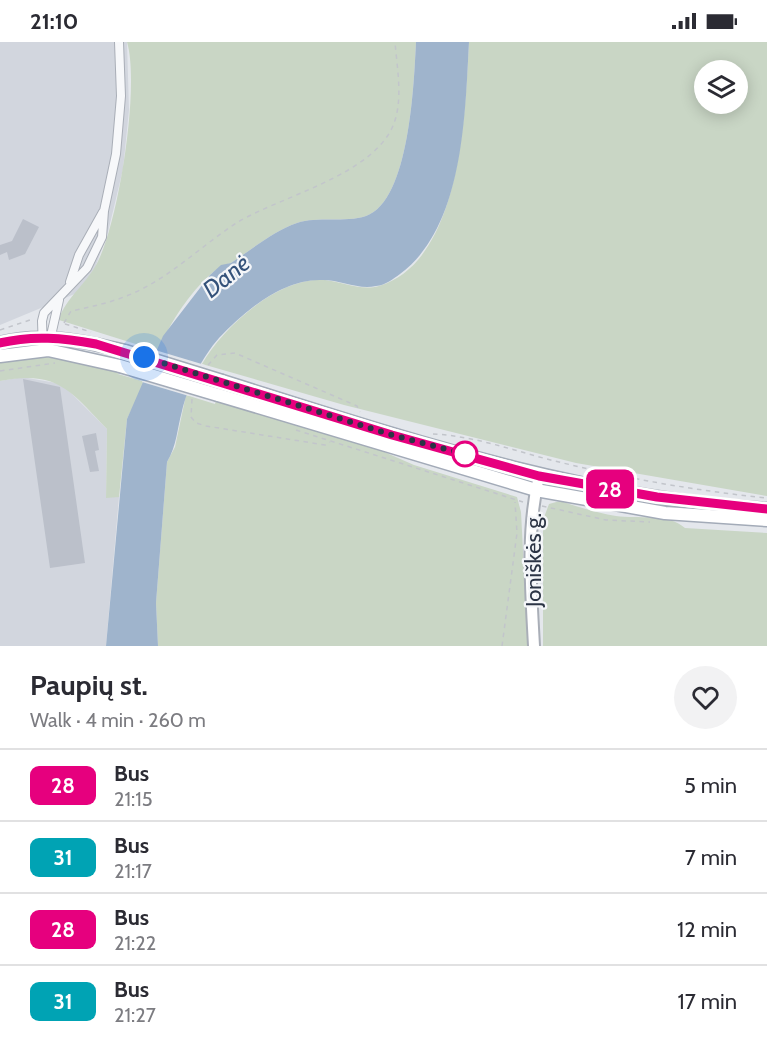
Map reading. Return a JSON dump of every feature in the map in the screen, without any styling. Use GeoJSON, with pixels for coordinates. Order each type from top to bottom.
{"type":"FeatureCollection","features":[{"type":"Feature","properties":{"kind":"main road"},"geometry":{"type":"LineString","coordinates":[[0,343],[96,344],[125,351],[392,435],[539,476],[657,497],[767,509]]}},
{"type":"Feature","properties":{"kind":"main road"},"geometry":{"type":"LineString","coordinates":[[0,356],[46,344],[536,490],[665,513],[767,520]]}},
{"type":"Feature","properties":{"kind":"main road","name":"Joniškės g."},"geometry":{"type":"LineString","coordinates":[[534,646],[530,548],[539,476]]}},
{"type":"Feature","properties":{"kind":"street"},"geometry":{"type":"LineString","coordinates":[[46,344],[55,322],[59,300],[69,285],[87,268],[102,237],[104,211],[116,154],[121,96],[119,42]]}},
{"type":"Feature","properties":{"kind":"street"},"geometry":{"type":"LineString","coordinates":[[69,285],[79,255],[104,211]]}},
{"type":"Feature","properties":{"kind":"street"},"geometry":{"type":"LineString","coordinates":[[46,344],[42,321],[48,307],[59,300]]}},
{"type":"Feature","properties":{"kind":"path"},"geometry":{"type":"LineString","coordinates":[[55,322],[64,323],[71,311],[109,303],[143,289],[187,260],[212,239],[253,213],[315,186],[370,155],[393,128],[398,107],[395,42]]}},
{"type":"Feature","properties":{"kind":"path"},"geometry":{"type":"LineString","coordinates":[[0,330],[33,319],[42,321]]}},
{"type":"Feature","properties":{"kind":"path"},"geometry":{"type":"LineString","coordinates":[[0,371],[63,363]]}},
{"type":"Feature","properties":{"kind":"path"},"geometry":{"type":"LineString","coordinates":[[430,434],[459,436],[570,465],[700,490],[767,498]]}},
{"type":"Feature","properties":{"kind":"path"},"geometry":{"type":"LineString","coordinates":[[502,646],[517,533],[516,501]]}},
{"type":"Feature","properties":{"kind":"shaded area"},"geometry":{"type":"Polygon","coordinates":[[[0,42],[127,42],[129,110],[123,169],[108,232],[95,268],[77,293],[0,325],[0,42]]]}},
{"type":"Feature","properties":{"kind":"shaded area"},"geometry":{"type":"Polygon","coordinates":[[[22,377],[62,384],[107,429],[106,497],[119,497],[106,646],[0,646],[0,381],[22,377]]]}},
{"type":"Feature","properties":{"kind":"green space"},"geometry":{"type":"Polygon","coordinates":[[[127,42],[416,42],[414,84],[407,138],[401,165],[392,188],[381,206],[366,216],[358,218],[313,220],[288,226],[231,263],[220,267],[198,287],[178,313],[158,351],[59,320],[66,305],[95,267],[114,214],[129,119],[131,89],[127,42]]]}},
{"type":"Feature","properties":{"kind":"green space"},"geometry":{"type":"Polygon","coordinates":[[[469,42],[767,42],[767,496],[576,463],[344,405],[202,364],[211,350],[238,320],[271,295],[289,286],[307,281],[325,280],[358,287],[372,287],[379,286],[407,271],[428,247],[443,216],[454,181],[465,106],[469,42]]]}},
{"type":"Feature","properties":{"kind":"green space"},"geometry":{"type":"Polygon","coordinates":[[[40,356],[119,370],[118,374],[145,382],[127,419],[119,497],[106,498],[107,429],[83,404],[72,394],[50,381],[20,378],[0,381],[0,363],[40,356]]]}},
{"type":"Feature","properties":{"kind":"green space"},"geometry":{"type":"Polygon","coordinates":[[[220,387],[447,456],[446,459],[219,391],[220,387]]]}},
{"type":"Feature","properties":{"kind":"green space"},"geometry":{"type":"Polygon","coordinates":[[[186,395],[215,404],[216,401],[373,447],[414,465],[517,497],[521,512],[528,646],[158,646],[156,603],[167,462],[175,447],[186,395]]]}},
{"type":"Feature","properties":{"kind":"green space"},"geometry":{"type":"Polygon","coordinates":[[[560,501],[616,516],[661,518],[678,523],[685,528],[767,533],[767,646],[543,646],[543,520],[549,504],[560,501]]]}},
{"type":"Feature","properties":{"kind":"water","name":"Danė"},"geometry":{"type":"Polygon","coordinates":[[[416,42],[469,42],[466,102],[457,167],[449,199],[437,228],[421,253],[400,274],[386,283],[369,287],[323,280],[294,284],[279,290],[253,307],[219,338],[196,372],[167,462],[156,603],[158,646],[106,646],[127,419],[163,336],[210,275],[221,265],[231,263],[288,226],[313,220],[358,218],[366,216],[381,206],[392,188],[401,165],[407,138],[414,84],[416,42]]]}},
{"type":"Feature","properties":{"kind":"pier"},"geometry":{"type":"Polygon","coordinates":[[[155,350],[205,365],[189,396],[142,382],[155,350]]]}},
{"type":"Feature","properties":{"kind":"building"},"geometry":{"type":"Polygon","coordinates":[[[23,219],[39,227],[25,254],[9,260],[7,252],[0,255],[0,245],[12,241],[23,219]]]}},
{"type":"Feature","properties":{"kind":"building"},"geometry":{"type":"Polygon","coordinates":[[[23,379],[60,387],[85,563],[50,568],[23,379]]]}},
{"type":"Feature","properties":{"kind":"building"},"geometry":{"type":"Polygon","coordinates":[[[96,433],[99,450],[95,451],[99,471],[90,472],[82,436],[96,433]]]}},
{"type":"Feature","properties":{"kind":"bus line","name":"28"},"geometry":{"type":"LineString","coordinates":[[0,343],[15,339],[51,338],[96,344],[125,351],[392,435],[432,444],[539,476],[657,497],[767,509]]}},
{"type":"Feature","properties":{"kind":"route"},"geometry":{"type":"LineString","coordinates":[[144,357],[392,435],[465,454]]}}]}
